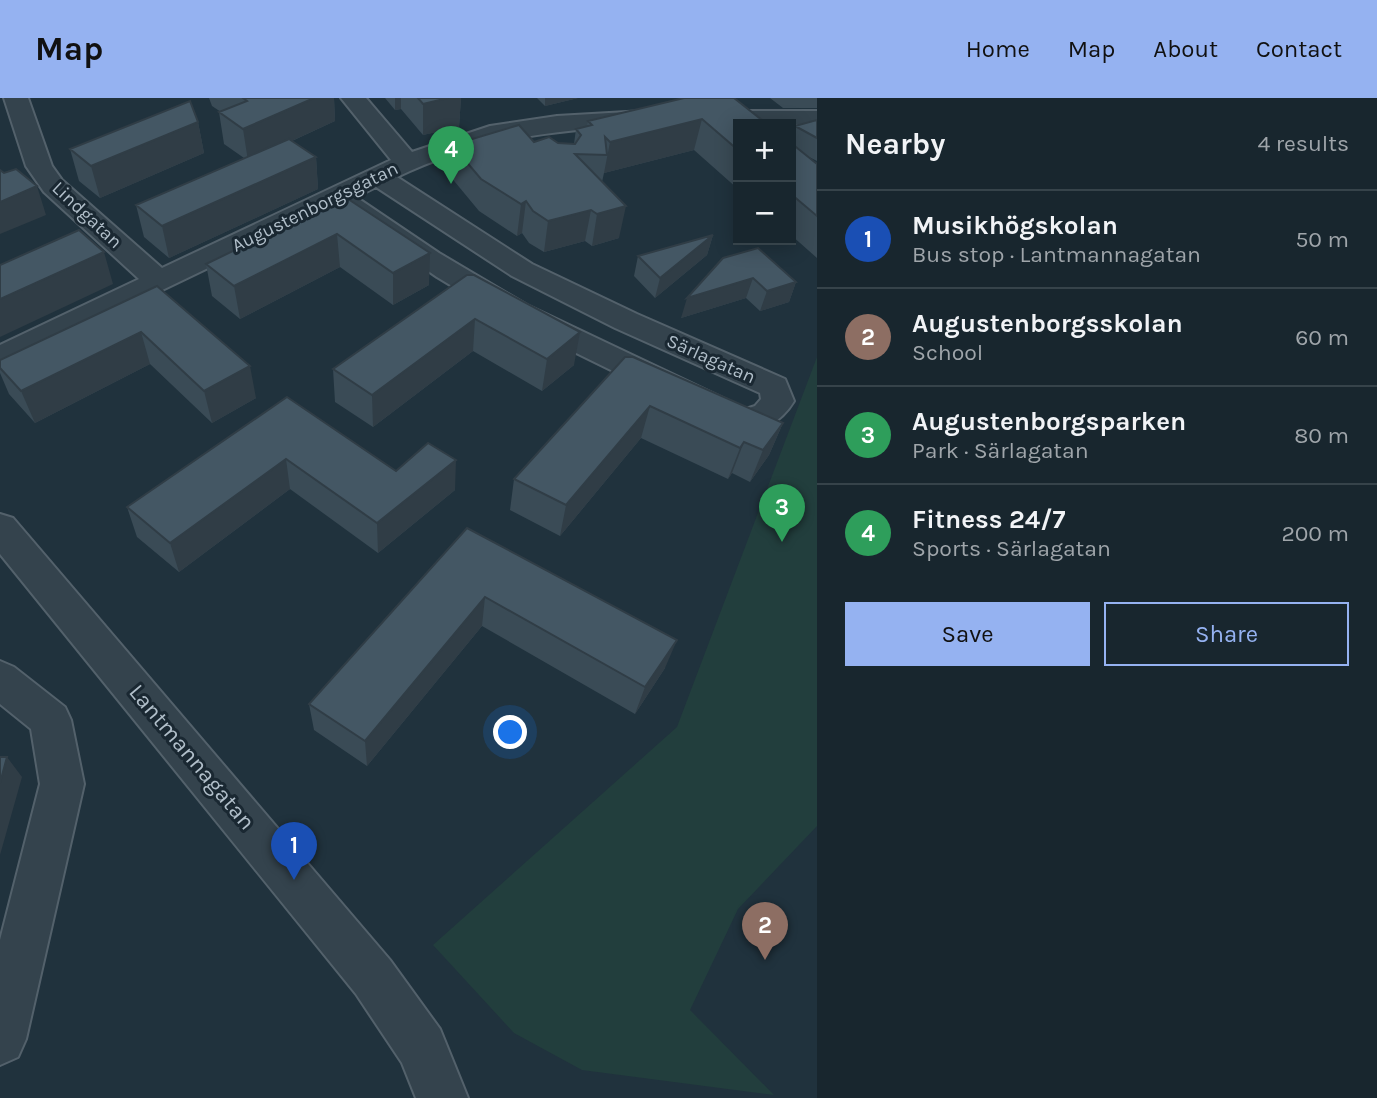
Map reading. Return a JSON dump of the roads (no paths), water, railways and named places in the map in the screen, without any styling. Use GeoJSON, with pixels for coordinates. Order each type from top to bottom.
{"type":"FeatureCollection","features":[{"type":"Feature","properties":{"kind":"street","name":"Lindgatan"},"geometry":{"type":"LineString","coordinates":[[16,98],[39,166],[63,195],[160,282]]}},
{"type":"Feature","properties":{"kind":"street"},"geometry":{"type":"LineString","coordinates":[[353,98],[407,162]]}},
{"type":"Feature","properties":{"kind":"street","name":"Augustenborgsgatan"},"geometry":{"type":"LineString","coordinates":[[0,358],[407,162],[490,134],[612,118],[817,118]]}},
{"type":"Feature","properties":{"kind":"street"},"geometry":{"type":"LineString","coordinates":[[527,128],[544,149]]}},
{"type":"Feature","properties":{"kind":"street"},"geometry":{"type":"LineString","coordinates":[[13,176],[39,166]]}},
{"type":"Feature","properties":{"kind":"street","name":"Särlagatan"},"geometry":{"type":"LineString","coordinates":[[338,197],[403,243],[485,294],[564,337],[743,421],[767,414],[778,401],[774,387],[626,321],[522,270],[379,177]]}},
{"type":"Feature","properties":{"kind":"street","name":"Lantmannagatan"},"geometry":{"type":"LineString","coordinates":[[0,528],[373,977],[422,1047],[442,1098]]}},
{"type":"Feature","properties":{"kind":"street"},"geometry":{"type":"LineString","coordinates":[[0,679],[50,720],[62,784],[0,1039]]}},
{"type":"Feature","properties":{"kind":"place","name":"Fitness 24/7"},"geometry":{"type":"Point","coordinates":[451,184]}},
{"type":"Feature","properties":{"kind":"place","name":"Augustenborgsparken"},"geometry":{"type":"Point","coordinates":[782,542]}},
{"type":"Feature","properties":{"kind":"place","name":"Musikhögskolan"},"geometry":{"type":"Point","coordinates":[294,880]}},
{"type":"Feature","properties":{"kind":"place","name":"Augustenborgsskolan"},"geometry":{"type":"Point","coordinates":[765,960]}}]}
